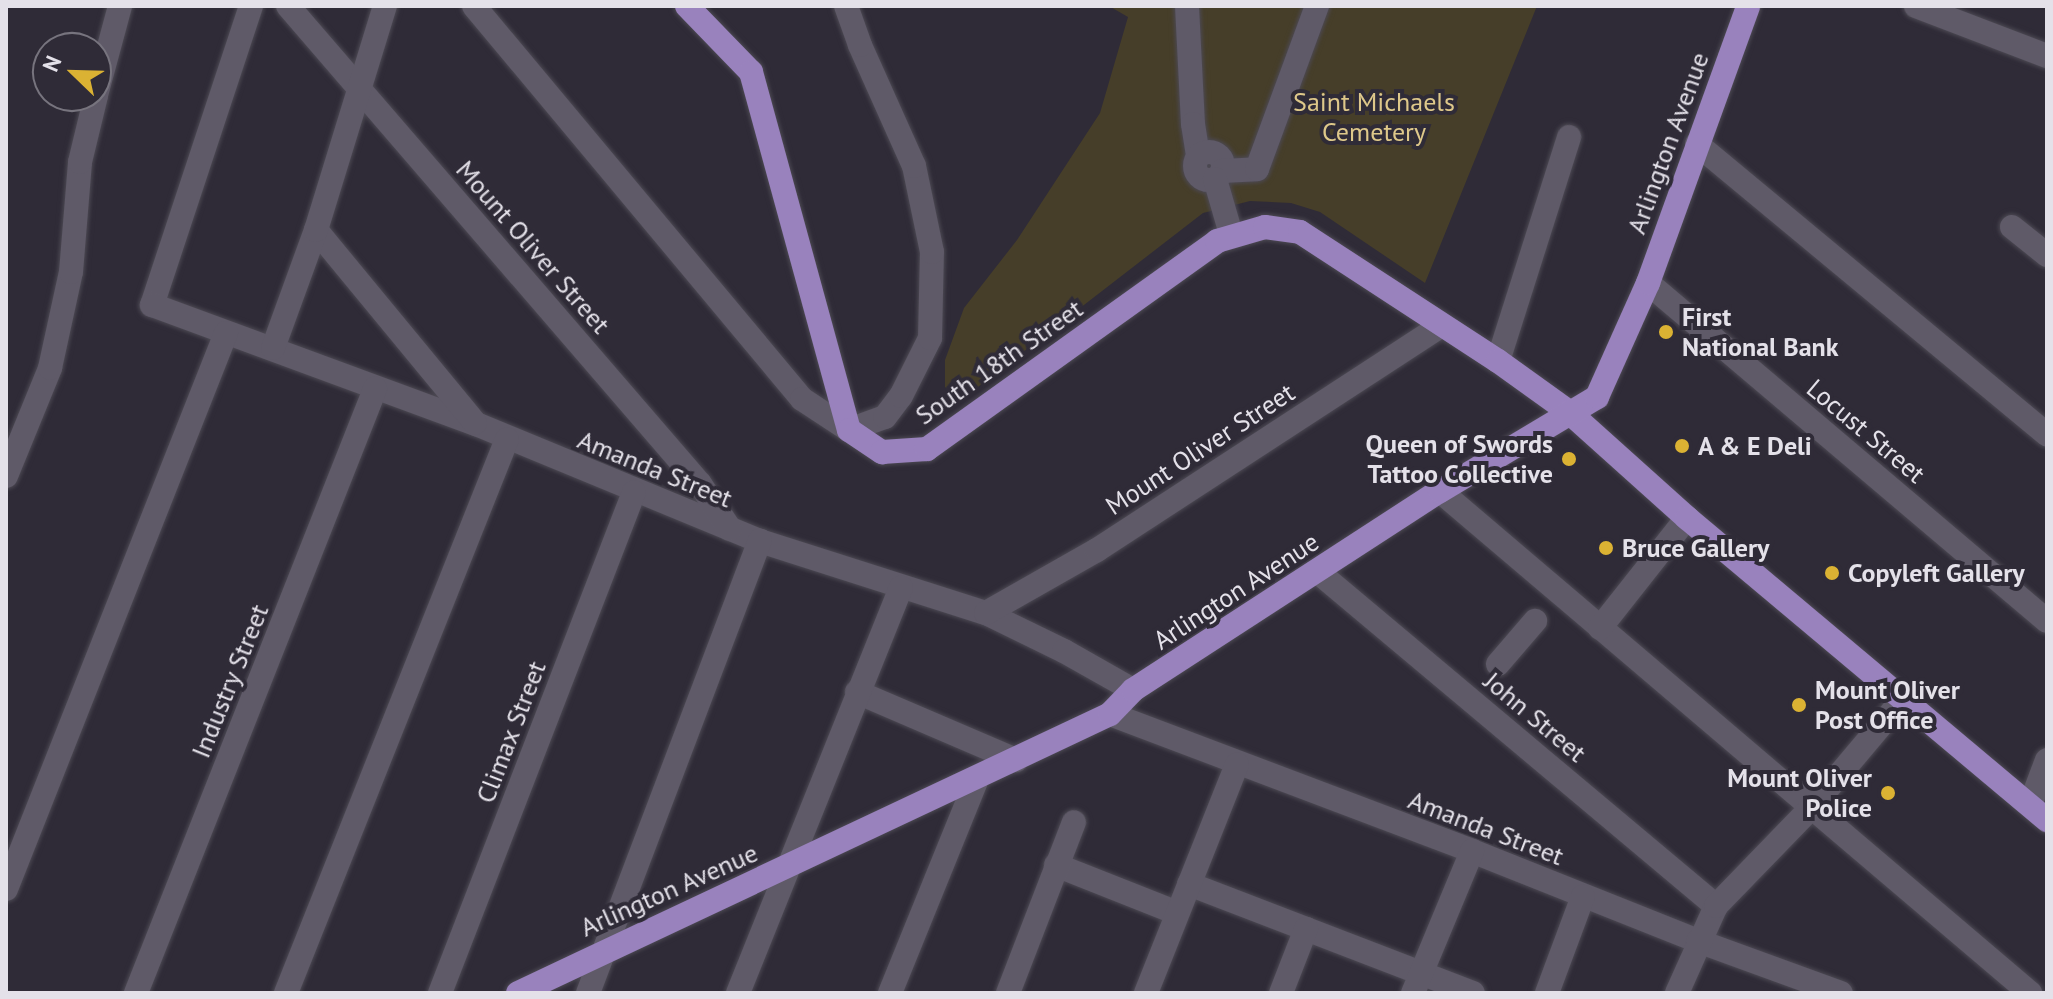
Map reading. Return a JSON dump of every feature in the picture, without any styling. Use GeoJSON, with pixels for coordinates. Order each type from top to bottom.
{"type":"FeatureCollection","features":[{"type":"Feature","properties":{"kind":"main road"},"geometry":{"type":"LineString","coordinates":[[687,6],[751,72],[849,430]]}},
{"type":"Feature","properties":{"kind":"main road","name":"Arlington Avenue"},"geometry":{"type":"LineString","coordinates":[[518,993],[605,949],[787,868],[1110,714],[1133,690],[1440,491],[1597,397],[1648,283],[1748,6]]}},
{"type":"Feature","properties":{"kind":"main road","name":"South 18th Street"},"geometry":{"type":"LineString","coordinates":[[849,430],[882,452],[927,449],[1217,241],[1231,234],[1265,227],[1300,232],[1498,361],[1569,412],[1687,518],[2038,812]]}},
{"type":"Feature","properties":{"kind":"street"},"geometry":{"type":"LineString","coordinates":[[112,36],[120,6]]}},
{"type":"Feature","properties":{"kind":"street","name":"Amanda Street"},"geometry":{"type":"LineString","coordinates":[[251,6],[152,305],[476,424],[634,492],[760,541],[986,613],[1064,651],[1133,690]]}},
{"type":"Feature","properties":{"kind":"street","name":"Mount Oliver Street"},"geometry":{"type":"LineString","coordinates":[[288,6],[700,484],[730,529]]}},
{"type":"Feature","properties":{"kind":"street"},"geometry":{"type":"LineString","coordinates":[[273,348],[316,230],[385,6]]}},
{"type":"Feature","properties":{"kind":"street"},"geometry":{"type":"LineString","coordinates":[[474,6],[802,399],[849,430],[885,417],[901,396],[930,338],[932,252],[914,166],[846,6]]}},
{"type":"Feature","properties":{"kind":"street"},"geometry":{"type":"LineString","coordinates":[[1187,6],[1193,124],[1198,156],[1214,152],[1223,164],[1218,175],[1231,234]]}},
{"type":"Feature","properties":{"kind":"street"},"geometry":{"type":"LineString","coordinates":[[1218,175],[1257,169],[1317,6]]}},
{"type":"Feature","properties":{"kind":"street"},"geometry":{"type":"LineString","coordinates":[[1916,6],[2047,56]]}},
{"type":"Feature","properties":{"kind":"street"},"geometry":{"type":"LineString","coordinates":[[6,476],[50,368],[71,272],[80,162],[92,112]]}},
{"type":"Feature","properties":{"kind":"street"},"geometry":{"type":"LineString","coordinates":[[1498,361],[1569,137]]}},
{"type":"Feature","properties":{"kind":"street"},"geometry":{"type":"LineString","coordinates":[[1697,144],[2047,435]]}},
{"type":"Feature","properties":{"kind":"street"},"geometry":{"type":"LineString","coordinates":[[2012,227],[2047,255]]}},
{"type":"Feature","properties":{"kind":"street"},"geometry":{"type":"LineString","coordinates":[[316,230],[476,424]]}},
{"type":"Feature","properties":{"kind":"street","name":"Locust Street"},"geometry":{"type":"LineString","coordinates":[[1648,283],[2047,621]]}},
{"type":"Feature","properties":{"kind":"street","name":"Mount Oliver Street"},"geometry":{"type":"LineString","coordinates":[[986,613],[1097,550],[1440,326]]}},
{"type":"Feature","properties":{"kind":"street"},"geometry":{"type":"LineString","coordinates":[[6,889],[226,333]]}},
{"type":"Feature","properties":{"kind":"street","name":"Industry Street"},"geometry":{"type":"LineString","coordinates":[[136,993],[375,389]]}},
{"type":"Feature","properties":{"kind":"street"},"geometry":{"type":"LineString","coordinates":[[286,993],[507,439]]}},
{"type":"Feature","properties":{"kind":"street"},"geometry":{"type":"LineString","coordinates":[[1440,491],[2030,993]]}},
{"type":"Feature","properties":{"kind":"street","name":"Climax Street"},"geometry":{"type":"LineString","coordinates":[[440,993],[634,492]]}},
{"type":"Feature","properties":{"kind":"street"},"geometry":{"type":"LineString","coordinates":[[1600,628],[1687,518]]}},
{"type":"Feature","properties":{"kind":"street"},"geometry":{"type":"LineString","coordinates":[[588,993],[760,541]]}},
{"type":"Feature","properties":{"kind":"street","name":"John Street"},"geometry":{"type":"LineString","coordinates":[[1318,572],[1716,906]]}},
{"type":"Feature","properties":{"kind":"street"},"geometry":{"type":"LineString","coordinates":[[738,993],[901,587]]}},
{"type":"Feature","properties":{"kind":"street"},"geometry":{"type":"LineString","coordinates":[[1498,664],[1535,621]]}},
{"type":"Feature","properties":{"kind":"street"},"geometry":{"type":"LineString","coordinates":[[857,692],[1016,760]]}},
{"type":"Feature","properties":{"kind":"street"},"geometry":{"type":"LineString","coordinates":[[1677,993],[1716,906],[1812,807],[1902,700]]}},
{"type":"Feature","properties":{"kind":"street","name":"Amanda Street"},"geometry":{"type":"LineString","coordinates":[[1110,714],[1472,851],[1698,941],[1841,993]]}},
{"type":"Feature","properties":{"kind":"street"},"geometry":{"type":"LineString","coordinates":[[2038,812],[2047,760]]}},
{"type":"Feature","properties":{"kind":"street"},"geometry":{"type":"LineString","coordinates":[[1146,993],[1237,764]]}},
{"type":"Feature","properties":{"kind":"street"},"geometry":{"type":"LineString","coordinates":[[890,993],[977,779]]}},
{"type":"Feature","properties":{"kind":"street"},"geometry":{"type":"LineString","coordinates":[[1008,993],[1074,822]]}},
{"type":"Feature","properties":{"kind":"street"},"geometry":{"type":"LineString","coordinates":[[1417,983],[1472,851]]}},
{"type":"Feature","properties":{"kind":"street"},"geometry":{"type":"LineString","coordinates":[[1056,865],[1177,913]]}},
{"type":"Feature","properties":{"kind":"street"},"geometry":{"type":"LineString","coordinates":[[1189,884],[1306,929],[1417,983],[1473,993]]}},
{"type":"Feature","properties":{"kind":"street"},"geometry":{"type":"LineString","coordinates":[[1547,993],[1583,896]]}},
{"type":"Feature","properties":{"kind":"street"},"geometry":{"type":"LineString","coordinates":[[1281,993],[1306,929]]}},
{"type":"Feature","properties":{"kind":"green space","name":"Saint Michaels Cemetery"},"geometry":{"type":"Polygon","coordinates":[[[1109,6],[1537,6],[1425,283],[1320,212],[1291,203],[1250,201],[1203,213],[961,400],[945,387],[945,360],[964,308],[1017,240],[1100,113],[1128,17],[1109,6]]]}},
{"type":"Feature","properties":{"kind":"place","name":"First National Bank"},"geometry":{"type":"Point","coordinates":[1666,332]}},
{"type":"Feature","properties":{"kind":"place","name":"A & E Deli"},"geometry":{"type":"Point","coordinates":[1682,446]}},
{"type":"Feature","properties":{"kind":"place","name":"Queen of Swords Tattoo Collective"},"geometry":{"type":"Point","coordinates":[1569,459]}},
{"type":"Feature","properties":{"kind":"place","name":"Bruce Gallery"},"geometry":{"type":"Point","coordinates":[1606,548]}},
{"type":"Feature","properties":{"kind":"place","name":"Copyleft Gallery"},"geometry":{"type":"Point","coordinates":[1832,573]}},
{"type":"Feature","properties":{"kind":"place","name":"Mount Oliver Post Office"},"geometry":{"type":"Point","coordinates":[1799,705]}},
{"type":"Feature","properties":{"kind":"place","name":"Mount Oliver Police"},"geometry":{"type":"Point","coordinates":[1888,793]}}]}
